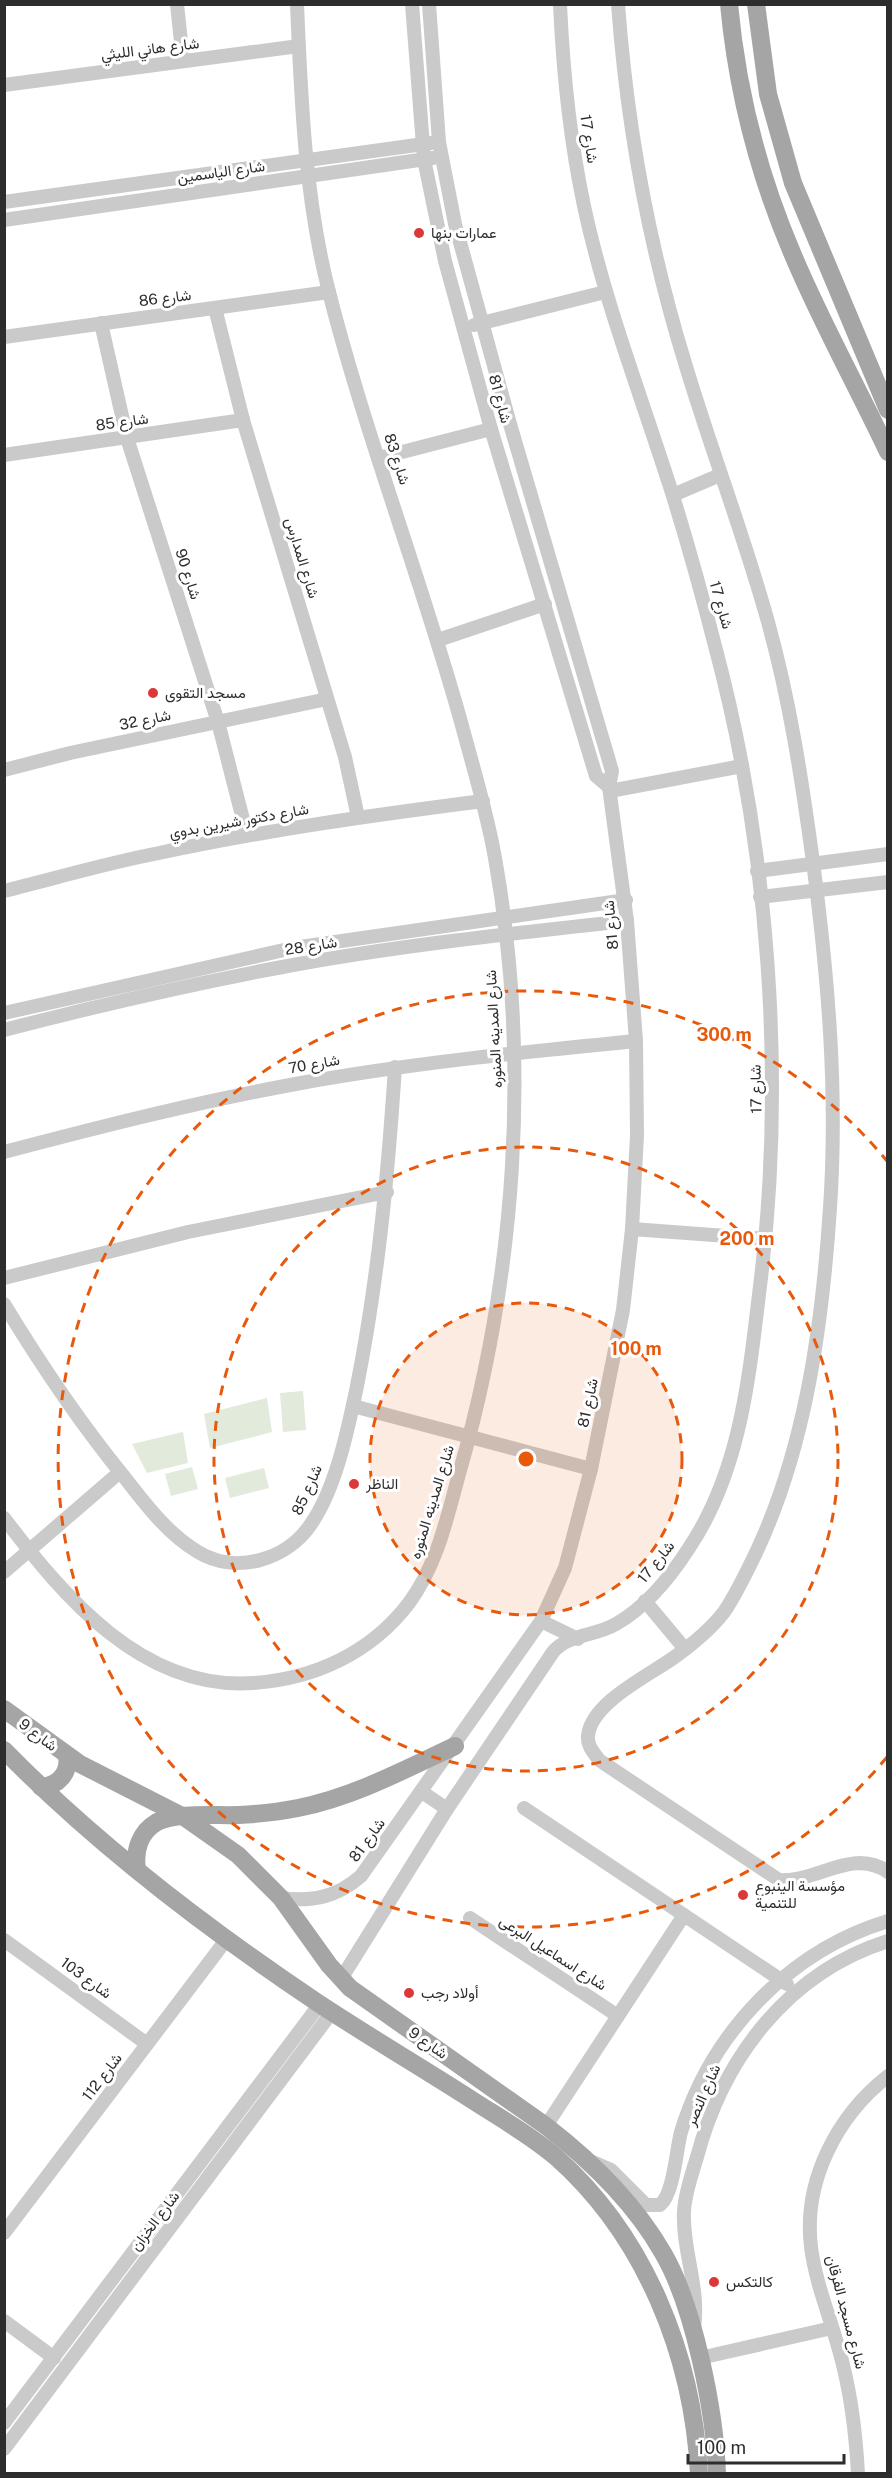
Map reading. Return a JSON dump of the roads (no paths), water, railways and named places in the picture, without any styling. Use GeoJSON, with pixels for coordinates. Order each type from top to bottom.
{"type":"FeatureCollection","features":[{"type":"Feature","properties":{"kind":"main road"},"geometry":{"type":"LineString","coordinates":[[729,4],[750,124],[776,213],[807,287],[888,452]]}},
{"type":"Feature","properties":{"kind":"main road"},"geometry":{"type":"LineString","coordinates":[[756,4],[768,93],[793,183],[888,410]]}},
{"type":"Feature","properties":{"kind":"main road","name":"شارع 9"},"geometry":{"type":"LineString","coordinates":[[4,1708],[67,1756],[104,1778],[184,1817],[238,1856],[281,1898],[341,1979],[367,2002],[546,2126],[586,2160],[633,2211],[660,2248],[672,2270],[700,2358],[712,2419],[717,2474]]}},
{"type":"Feature","properties":{"kind":"main road"},"geometry":{"type":"LineString","coordinates":[[137,1869],[137,1848],[147,1830],[164,1819],[260,1814],[318,1804],[373,1784],[455,1746]]}},
{"type":"Feature","properties":{"kind":"main road","name":"شارع 9"},"geometry":{"type":"LineString","coordinates":[[4,1750],[41,1787],[137,1869],[226,1940],[326,2008],[533,2140],[575,2176],[611,2217],[643,2268],[666,2316],[693,2416],[699,2474]]}},
{"type":"Feature","properties":{"kind":"main road"},"geometry":{"type":"LineString","coordinates":[[41,1787],[51,1786],[63,1776],[67,1766],[67,1756]]}},
{"type":"Feature","properties":{"kind":"street"},"geometry":{"type":"LineString","coordinates":[[177,4],[183,61]]}},
{"type":"Feature","properties":{"kind":"street","name":"شارع 83"},"geometry":{"type":"LineString","coordinates":[[297,4],[308,159],[329,292],[361,405],[438,640],[483,801],[495,858],[503,916]]}},
{"type":"Feature","properties":{"kind":"street","name":"شارع 81"},"geometry":{"type":"LineString","coordinates":[[412,4],[424,159],[442,250],[491,429],[596,777],[609,789]]}},
{"type":"Feature","properties":{"kind":"street","name":"شارع 81"},"geometry":{"type":"LineString","coordinates":[[281,1898],[319,1898],[353,1883],[369,1868],[541,1621],[565,1568],[591,1469],[623,1310],[632,1229],[637,1135],[636,1041],[626,900],[609,789],[612,777],[455,224],[439,142],[429,4]]}},
{"type":"Feature","properties":{"kind":"street","name":"شارع 17"},"geometry":{"type":"LineString","coordinates":[[341,1979],[447,1809],[559,1645],[614,1626],[645,1601],[669,1576],[695,1538],[721,1487],[732,1454],[749,1375],[766,1239],[773,1100],[771,1030],[760,897],[742,766],[716,648],[673,495],[605,292],[574,156],[565,83],[560,4]]}},
{"type":"Feature","properties":{"kind":"street"},"geometry":{"type":"LineString","coordinates":[[618,4],[631,132],[644,210],[684,362],[752,568],[783,682],[805,798],[817,889],[831,1016],[833,1122],[830,1207],[816,1334],[791,1459],[764,1539],[726,1610],[705,1634],[608,1704],[594,1720],[587,1734],[588,1742],[600,1760],[779,1880],[793,1880],[855,1864],[875,1865],[888,1872]]}},
{"type":"Feature","properties":{"kind":"street","name":"شارع هاني الليثي"},"geometry":{"type":"LineString","coordinates":[[4,85],[299,46]]}},
{"type":"Feature","properties":{"kind":"street","name":"شارع الياسمين"},"geometry":{"type":"LineString","coordinates":[[4,202],[439,142]]}},
{"type":"Feature","properties":{"kind":"street","name":"شارع الياسمين"},"geometry":{"type":"LineString","coordinates":[[4,220],[441,157]]}},
{"type":"Feature","properties":{"kind":"street"},"geometry":{"type":"LineString","coordinates":[[128,184],[130,202]]}},
{"type":"Feature","properties":{"kind":"street","name":"شارع 86"},"geometry":{"type":"LineString","coordinates":[[4,337],[329,292]]}},
{"type":"Feature","properties":{"kind":"street"},"geometry":{"type":"LineString","coordinates":[[464,328],[605,292]]}},
{"type":"Feature","properties":{"kind":"street","name":"شارع المدارس"},"geometry":{"type":"LineString","coordinates":[[215,308],[243,420],[350,774],[358,816]]}},
{"type":"Feature","properties":{"kind":"street","name":"شارع 90"},"geometry":{"type":"LineString","coordinates":[[100,323],[128,438],[218,722],[247,835]]}},
{"type":"Feature","properties":{"kind":"street","name":"شارع 85"},"geometry":{"type":"LineString","coordinates":[[4,455],[243,420]]}},
{"type":"Feature","properties":{"kind":"street"},"geometry":{"type":"LineString","coordinates":[[380,458],[491,429]]}},
{"type":"Feature","properties":{"kind":"street"},"geometry":{"type":"LineString","coordinates":[[673,495],[720,475]]}},
{"type":"Feature","properties":{"kind":"street"},"geometry":{"type":"LineString","coordinates":[[521,527],[538,521]]}},
{"type":"Feature","properties":{"kind":"street"},"geometry":{"type":"LineString","coordinates":[[438,640],[545,604]]}},
{"type":"Feature","properties":{"kind":"street","name":"شارع 32"},"geometry":{"type":"LineString","coordinates":[[4,770],[70,753],[327,699]]}},
{"type":"Feature","properties":{"kind":"street"},"geometry":{"type":"LineString","coordinates":[[609,789],[742,766]]}},
{"type":"Feature","properties":{"kind":"street","name":"شارع دكتور شيرين بدوي"},"geometry":{"type":"LineString","coordinates":[[4,891],[157,853],[247,835],[358,816],[483,801]]}},
{"type":"Feature","properties":{"kind":"street"},"geometry":{"type":"LineString","coordinates":[[757,871],[888,854]]}},
{"type":"Feature","properties":{"kind":"street"},"geometry":{"type":"LineString","coordinates":[[760,897],[888,882]]}},
{"type":"Feature","properties":{"kind":"street","name":"شارع 28"},"geometry":{"type":"LineString","coordinates":[[4,1013],[293,948],[626,900]]}},
{"type":"Feature","properties":{"kind":"street","name":"شارع المدينه المنوره"},"geometry":{"type":"LineString","coordinates":[[4,1518],[62,1590],[103,1628],[135,1651],[167,1668],[203,1679],[240,1684],[277,1682],[314,1673],[348,1657],[390,1625],[421,1585],[441,1537],[470,1437],[496,1304],[505,1246],[512,1149],[513,1053],[503,916]]}},
{"type":"Feature","properties":{"kind":"street","name":"شارع 28"},"geometry":{"type":"LineString","coordinates":[[4,1030],[128,1000],[296,964],[505,935],[627,921]]}},
{"type":"Feature","properties":{"kind":"street"},"geometry":{"type":"LineString","coordinates":[[293,948],[296,964]]}},
{"type":"Feature","properties":{"kind":"street","name":"شارع 70"},"geometry":{"type":"LineString","coordinates":[[4,1152],[208,1101],[395,1067],[636,1041]]}},
{"type":"Feature","properties":{"kind":"street","name":"شارع 85"},"geometry":{"type":"LineString","coordinates":[[4,1304],[51,1378],[120,1472],[170,1531],[200,1553],[235,1563],[271,1558],[301,1538],[312,1523],[333,1477],[353,1406],[367,1336],[387,1192],[395,1067]]}},
{"type":"Feature","properties":{"kind":"street"},"geometry":{"type":"LineString","coordinates":[[4,1278],[188,1232],[387,1192]]}},
{"type":"Feature","properties":{"kind":"street"},"geometry":{"type":"LineString","coordinates":[[632,1229],[766,1239]]}},
{"type":"Feature","properties":{"kind":"street"},"geometry":{"type":"LineString","coordinates":[[353,1406],[591,1469]]}},
{"type":"Feature","properties":{"kind":"street"},"geometry":{"type":"LineString","coordinates":[[4,1572],[30,1552],[120,1472]]}},
{"type":"Feature","properties":{"kind":"street"},"geometry":{"type":"LineString","coordinates":[[645,1601],[685,1649]]}},
{"type":"Feature","properties":{"kind":"street"},"geometry":{"type":"LineString","coordinates":[[541,1621],[578,1639]]}},
{"type":"Feature","properties":{"kind":"street"},"geometry":{"type":"LineString","coordinates":[[422,1792],[447,1809]]}},
{"type":"Feature","properties":{"kind":"street"},"geometry":{"type":"LineString","coordinates":[[524,1808],[797,1990]]}},
{"type":"Feature","properties":{"kind":"street"},"geometry":{"type":"LineString","coordinates":[[546,2126],[684,1915]]}},
{"type":"Feature","properties":{"kind":"street","name":"شارع اسماعيل البرعى"},"geometry":{"type":"LineString","coordinates":[[470,1918],[618,2016]]}},
{"type":"Feature","properties":{"kind":"street","name":"شارع النصر"},"geometry":{"type":"LineString","coordinates":[[669,2194],[681,2132],[696,2092],[708,2069],[740,2021],[780,1980],[810,1956],[846,1937],[888,1921]]}},
{"type":"Feature","properties":{"kind":"street","name":"شارع 103"},"geometry":{"type":"LineString","coordinates":[[4,1940],[147,2044]]}},
{"type":"Feature","properties":{"kind":"street","name":"شارع 112"},"geometry":{"type":"LineString","coordinates":[[4,2233],[226,1940]]}},
{"type":"Feature","properties":{"kind":"street","name":"شارع النصر"},"geometry":{"type":"LineString","coordinates":[[693,2336],[697,2300],[684,2220],[686,2197],[705,2125],[725,2079],[746,2045],[770,2016],[797,1990],[853,1956],[888,1941]]}},
{"type":"Feature","properties":{"kind":"street","name":"شارع الخزان"},"geometry":{"type":"LineString","coordinates":[[4,2423],[97,2300],[326,2008]]}},
{"type":"Feature","properties":{"kind":"street","name":"شارع الخزان"},"geometry":{"type":"LineString","coordinates":[[4,2450],[110,2309],[326,2008]]}},
{"type":"Feature","properties":{"kind":"street"},"geometry":{"type":"LineString","coordinates":[[708,2069],[725,2079]]}},
{"type":"Feature","properties":{"kind":"street","name":"شارع مسجد الفرقان"},"geometry":{"type":"LineString","coordinates":[[858,2474],[851,2401],[811,2246],[812,2204],[822,2162],[840,2124],[866,2093],[888,2076]]}},
{"type":"Feature","properties":{"kind":"street"},"geometry":{"type":"LineString","coordinates":[[586,2160],[611,2170],[646,2205],[660,2205],[669,2194],[686,2197]]}},
{"type":"Feature","properties":{"kind":"street"},"geometry":{"type":"LineString","coordinates":[[97,2300],[110,2309]]}},
{"type":"Feature","properties":{"kind":"street"},"geometry":{"type":"LineString","coordinates":[[4,2321],[54,2358]]}},
{"type":"Feature","properties":{"kind":"street"},"geometry":{"type":"LineString","coordinates":[[700,2358],[832,2328]]}},
{"type":"Feature","properties":{"kind":"place","name":"عمارات بنها"},"geometry":{"type":"Point","coordinates":[419,233]}},
{"type":"Feature","properties":{"kind":"place","name":"مسجد التقوى"},"geometry":{"type":"Point","coordinates":[153,693]}},
{"type":"Feature","properties":{"kind":"place","name":"الناظر"},"geometry":{"type":"Point","coordinates":[354,1484]}},
{"type":"Feature","properties":{"kind":"place","name":"مؤسسة الينبوع للتنمية"},"geometry":{"type":"Point","coordinates":[743,1895]}},
{"type":"Feature","properties":{"kind":"place","name":"أولاد رجب"},"geometry":{"type":"Point","coordinates":[409,1993]}},
{"type":"Feature","properties":{"kind":"place","name":"كالتكس"},"geometry":{"type":"Point","coordinates":[714,2282]}}]}
